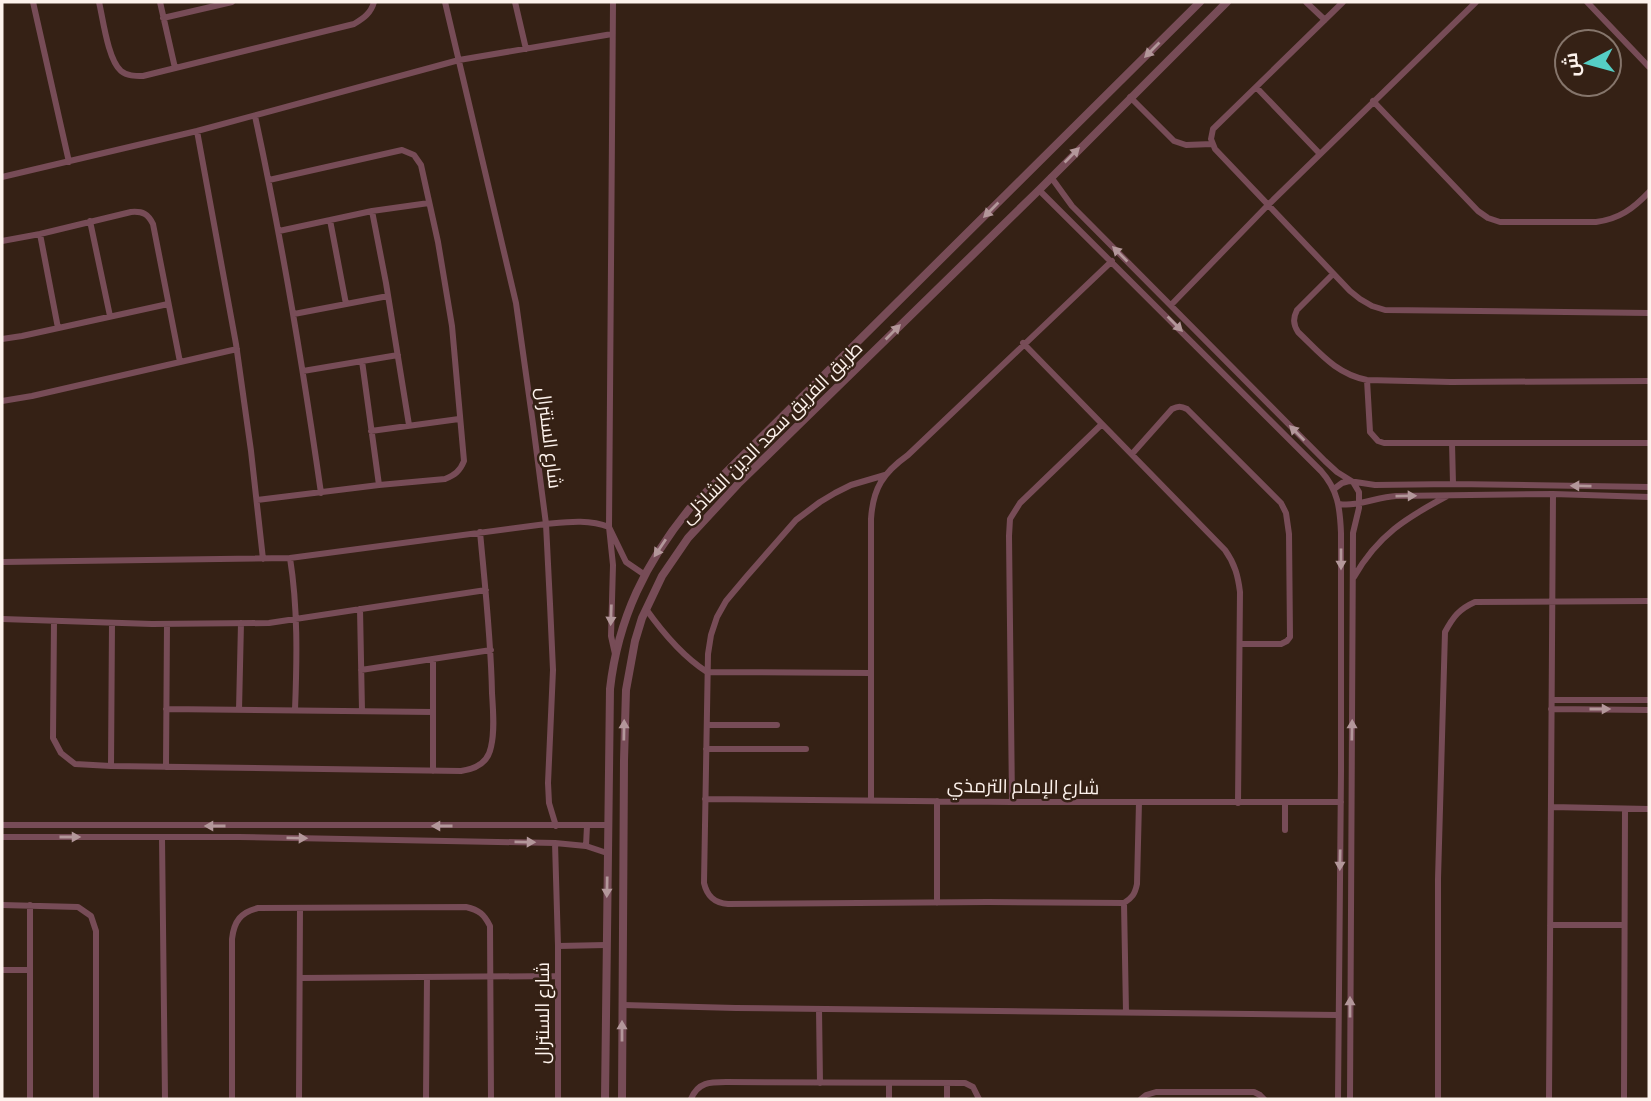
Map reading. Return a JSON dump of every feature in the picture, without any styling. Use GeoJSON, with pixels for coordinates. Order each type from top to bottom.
{"type":"FeatureCollection","features":[{"type":"Feature","properties":{"kind":"street"},"geometry":{"type":"LineString","coordinates":[[33,2],[69,162]]}},
{"type":"Feature","properties":{"kind":"street"},"geometry":{"type":"LineString","coordinates":[[99,2],[116,66],[123,73],[132,76],[142,76],[354,24],[365,18],[374,2]]}},
{"type":"Feature","properties":{"kind":"street"},"geometry":{"type":"LineString","coordinates":[[160,2],[175,68]]}},
{"type":"Feature","properties":{"kind":"street"},"geometry":{"type":"LineString","coordinates":[[163,18],[214,4],[232,2]]}},
{"type":"Feature","properties":{"kind":"street","name":"شارع السنترال"},"geometry":{"type":"LineString","coordinates":[[445,2],[516,303],[533,424],[546,524],[553,670],[548,783],[556,826]]}},
{"type":"Feature","properties":{"kind":"street"},"geometry":{"type":"LineString","coordinates":[[515,2],[526,49]]}},
{"type":"Feature","properties":{"kind":"street"},"geometry":{"type":"LineString","coordinates":[[613,2],[609,527],[613,565],[611,636],[615,654]]}},
{"type":"Feature","properties":{"kind":"street","name":"طريق الفريق سعد الدين الشاذلى"},"geometry":{"type":"LineString","coordinates":[[605,1099],[610,688],[615,654],[628,610],[654,556],[690,508],[1200,2]]}},
{"type":"Feature","properties":{"kind":"street","name":"طريق الفريق سعد الدين الشاذلى"},"geometry":{"type":"LineString","coordinates":[[622,1099],[624,715],[635,640],[662,576],[688,538],[738,484],[1227,2]]}},
{"type":"Feature","properties":{"kind":"street"},"geometry":{"type":"LineString","coordinates":[[1306,2],[1325,20]]}},
{"type":"Feature","properties":{"kind":"street"},"geometry":{"type":"LineString","coordinates":[[1343,2],[1213,129],[1211,134],[1212,144],[1333,274],[1360,299],[1385,310],[1649,313]]}},
{"type":"Feature","properties":{"kind":"street"},"geometry":{"type":"LineString","coordinates":[[1171,305],[1268,205],[1476,2]]}},
{"type":"Feature","properties":{"kind":"street"},"geometry":{"type":"LineString","coordinates":[[1587,2],[1649,67]]}},
{"type":"Feature","properties":{"kind":"street"},"geometry":{"type":"LineString","coordinates":[[2,177],[197,131],[459,61],[612,34]]}},
{"type":"Feature","properties":{"kind":"street"},"geometry":{"type":"LineString","coordinates":[[1256,87],[1320,154]]}},
{"type":"Feature","properties":{"kind":"street"},"geometry":{"type":"LineString","coordinates":[[1130,97],[1174,141],[1186,145],[1212,144]]}},
{"type":"Feature","properties":{"kind":"street"},"geometry":{"type":"LineString","coordinates":[[1373,101],[1478,211],[1500,222],[1609,221],[1632,209],[1649,192]]}},
{"type":"Feature","properties":{"kind":"street"},"geometry":{"type":"LineString","coordinates":[[255,116],[279,231],[321,493]]}},
{"type":"Feature","properties":{"kind":"street"},"geometry":{"type":"LineString","coordinates":[[197,131],[237,349],[263,559]]}},
{"type":"Feature","properties":{"kind":"street"},"geometry":{"type":"LineString","coordinates":[[257,500],[445,479],[455,475],[464,461],[452,326],[438,242],[421,165],[414,155],[402,150],[269,180]]}},
{"type":"Feature","properties":{"kind":"street"},"geometry":{"type":"LineString","coordinates":[[1051,177],[1072,206],[1328,464],[1353,482],[1359,492],[1360,502],[1353,533],[1350,1099]]}},
{"type":"Feature","properties":{"kind":"street"},"geometry":{"type":"LineString","coordinates":[[1039,190],[1321,471],[1334,489],[1339,504],[1341,802],[1338,1099]]}},
{"type":"Feature","properties":{"kind":"street"},"geometry":{"type":"LineString","coordinates":[[279,231],[372,211],[429,203]]}},
{"type":"Feature","properties":{"kind":"street"},"geometry":{"type":"LineString","coordinates":[[1064,215],[1072,206]]}},
{"type":"Feature","properties":{"kind":"street"},"geometry":{"type":"LineString","coordinates":[[2,241],[131,212],[141,211],[149,216],[153,224],[180,362]]}},
{"type":"Feature","properties":{"kind":"street"},"geometry":{"type":"LineString","coordinates":[[372,211],[409,425]]}},
{"type":"Feature","properties":{"kind":"street"},"geometry":{"type":"LineString","coordinates":[[330,220],[346,304]]}},
{"type":"Feature","properties":{"kind":"street"},"geometry":{"type":"LineString","coordinates":[[90,221],[110,316]]}},
{"type":"Feature","properties":{"kind":"street"},"geometry":{"type":"LineString","coordinates":[[40,234],[58,328]]}},
{"type":"Feature","properties":{"kind":"street"},"geometry":{"type":"LineString","coordinates":[[871,800],[870,519],[877,488],[885,475],[1112,261]]}},
{"type":"Feature","properties":{"kind":"street"},"geometry":{"type":"LineString","coordinates":[[1333,274],[1297,310],[1294,315],[1295,327],[1342,372],[1355,377],[1367,380],[1451,382],[1649,381]]}},
{"type":"Feature","properties":{"kind":"street"},"geometry":{"type":"LineString","coordinates":[[1138,287],[1145,279]]}},
{"type":"Feature","properties":{"kind":"street"},"geometry":{"type":"LineString","coordinates":[[293,314],[388,296]]}},
{"type":"Feature","properties":{"kind":"street"},"geometry":{"type":"LineString","coordinates":[[2,338],[168,304]]}},
{"type":"Feature","properties":{"kind":"street"},"geometry":{"type":"LineString","coordinates":[[1196,346],[1202,344],[1203,338]]}},
{"type":"Feature","properties":{"kind":"street"},"geometry":{"type":"LineString","coordinates":[[1023,343],[1232,560],[1240,592],[1238,803]]}},
{"type":"Feature","properties":{"kind":"street"},"geometry":{"type":"LineString","coordinates":[[1205,354],[1207,348],[1212,347]]}},
{"type":"Feature","properties":{"kind":"street"},"geometry":{"type":"LineString","coordinates":[[2,401],[237,349]]}},
{"type":"Feature","properties":{"kind":"street"},"geometry":{"type":"LineString","coordinates":[[303,371],[398,355]]}},
{"type":"Feature","properties":{"kind":"street"},"geometry":{"type":"LineString","coordinates":[[362,361],[379,485]]}},
{"type":"Feature","properties":{"kind":"street"},"geometry":{"type":"LineString","coordinates":[[1367,380],[1369,426],[1373,438],[1384,443],[1649,443]]}},
{"type":"Feature","properties":{"kind":"street"},"geometry":{"type":"LineString","coordinates":[[813,386],[817,400],[825,400]]}},
{"type":"Feature","properties":{"kind":"street"},"geometry":{"type":"LineString","coordinates":[[793,406],[797,405],[805,412],[803,421]]}},
{"type":"Feature","properties":{"kind":"street"},"geometry":{"type":"LineString","coordinates":[[1132,454],[1172,409],[1182,407],[1281,503],[1289,523],[1290,637],[1282,644],[1240,644]]}},
{"type":"Feature","properties":{"kind":"street"},"geometry":{"type":"LineString","coordinates":[[371,431],[459,419]]}},
{"type":"Feature","properties":{"kind":"street"},"geometry":{"type":"LineString","coordinates":[[1012,802],[1010,519],[1020,503],[1102,424]]}},
{"type":"Feature","properties":{"kind":"street"},"geometry":{"type":"LineString","coordinates":[[1452,443],[1453,484]]}},
{"type":"Feature","properties":{"kind":"street"},"geometry":{"type":"LineString","coordinates":[[1321,471],[1327,471],[1328,464]]}},
{"type":"Feature","properties":{"kind":"street"},"geometry":{"type":"LineString","coordinates":[[885,475],[851,485],[804,513],[726,601],[717,617],[711,635],[708,672],[705,799],[705,883],[706,891],[712,899],[719,903],[1124,903],[1136,892],[1139,803]]}},
{"type":"Feature","properties":{"kind":"street"},"geometry":{"type":"LineString","coordinates":[[1334,489],[1342,483],[1353,482],[1364,485],[1649,487]]}},
{"type":"Feature","properties":{"kind":"street"},"geometry":{"type":"LineString","coordinates":[[1380,485],[1378,492],[1382,497]]}},
{"type":"Feature","properties":{"kind":"street"},"geometry":{"type":"LineString","coordinates":[[1518,485],[1518,495]]}},
{"type":"Feature","properties":{"kind":"street"},"geometry":{"type":"LineString","coordinates":[[1607,486],[1607,496]]}},
{"type":"Feature","properties":{"kind":"street"},"geometry":{"type":"LineString","coordinates":[[1549,1099],[1553,494]]}},
{"type":"Feature","properties":{"kind":"street"},"geometry":{"type":"LineString","coordinates":[[1339,504],[1350,505],[1382,497],[1448,495],[1649,497]]}},
{"type":"Feature","properties":{"kind":"street"},"geometry":{"type":"LineString","coordinates":[[1353,579],[1370,553],[1391,530],[1409,516],[1448,495]]}},
{"type":"Feature","properties":{"kind":"street"},"geometry":{"type":"LineString","coordinates":[[2,562],[290,558],[546,524],[593,523],[609,527]]}},
{"type":"Feature","properties":{"kind":"street"},"geometry":{"type":"LineString","coordinates":[[609,527],[626,562],[645,575]]}},
{"type":"Feature","properties":{"kind":"street"},"geometry":{"type":"LineString","coordinates":[[54,621],[53,738],[61,753],[75,764],[433,771],[474,769],[485,760],[491,747],[493,719],[491,650],[480,532]]}},
{"type":"Feature","properties":{"kind":"street"},"geometry":{"type":"LineString","coordinates":[[1341,533],[1353,533]]}},
{"type":"Feature","properties":{"kind":"street"},"geometry":{"type":"LineString","coordinates":[[290,558],[296,619],[295,710]]}},
{"type":"Feature","properties":{"kind":"street"},"geometry":{"type":"LineString","coordinates":[[2,619],[167,624],[269,623],[486,590]]}},
{"type":"Feature","properties":{"kind":"street"},"geometry":{"type":"LineString","coordinates":[[1438,1099],[1438,879],[1445,632],[1453,617],[1475,602],[1649,601]]}},
{"type":"Feature","properties":{"kind":"street"},"geometry":{"type":"LineString","coordinates":[[360,609],[362,711]]}},
{"type":"Feature","properties":{"kind":"street"},"geometry":{"type":"LineString","coordinates":[[646,609],[679,649],[708,672],[870,673]]}},
{"type":"Feature","properties":{"kind":"street"},"geometry":{"type":"LineString","coordinates":[[111,766],[112,623]]}},
{"type":"Feature","properties":{"kind":"street"},"geometry":{"type":"LineString","coordinates":[[239,710],[241,623]]}},
{"type":"Feature","properties":{"kind":"street"},"geometry":{"type":"LineString","coordinates":[[166,767],[167,624]]}},
{"type":"Feature","properties":{"kind":"street"},"geometry":{"type":"LineString","coordinates":[[361,670],[491,650]]}},
{"type":"Feature","properties":{"kind":"street"},"geometry":{"type":"LineString","coordinates":[[433,659],[433,771]]}},
{"type":"Feature","properties":{"kind":"street"},"geometry":{"type":"LineString","coordinates":[[1552,700],[1649,700]]}},
{"type":"Feature","properties":{"kind":"street"},"geometry":{"type":"LineString","coordinates":[[166,709],[433,712]]}},
{"type":"Feature","properties":{"kind":"street"},"geometry":{"type":"LineString","coordinates":[[1552,709],[1649,710]]}},
{"type":"Feature","properties":{"kind":"street"},"geometry":{"type":"LineString","coordinates":[[707,725],[776,725]]}},
{"type":"Feature","properties":{"kind":"street"},"geometry":{"type":"LineString","coordinates":[[706,749],[806,749]]}},
{"type":"Feature","properties":{"kind":"street"},"geometry":{"type":"LineString","coordinates":[[608,757],[614,766],[620,766],[624,760]]}},
{"type":"Feature","properties":{"kind":"street"},"geometry":{"type":"LineString","coordinates":[[1341,772],[1352,772]]}},
{"type":"Feature","properties":{"kind":"street"},"geometry":{"type":"LineString","coordinates":[[608,790],[617,784],[624,793]]}},
{"type":"Feature","properties":{"kind":"street","name":"شارع الإمام الترمذي"},"geometry":{"type":"LineString","coordinates":[[705,799],[1341,802]]}},
{"type":"Feature","properties":{"kind":"street"},"geometry":{"type":"LineString","coordinates":[[937,801],[937,903]]}},
{"type":"Feature","properties":{"kind":"street"},"geometry":{"type":"LineString","coordinates":[[1285,803],[1285,830]]}},
{"type":"Feature","properties":{"kind":"street"},"geometry":{"type":"LineString","coordinates":[[1551,807],[1649,809]]}},
{"type":"Feature","properties":{"kind":"street"},"geometry":{"type":"LineString","coordinates":[[1623,1099],[1625,809]]}},
{"type":"Feature","properties":{"kind":"street"},"geometry":{"type":"LineString","coordinates":[[2,825],[608,825]]}},
{"type":"Feature","properties":{"kind":"street"},"geometry":{"type":"LineString","coordinates":[[586,846],[587,826]]}},
{"type":"Feature","properties":{"kind":"street"},"geometry":{"type":"LineString","coordinates":[[1340,835],[1351,835]]}},
{"type":"Feature","properties":{"kind":"street"},"geometry":{"type":"LineString","coordinates":[[2,836],[555,843],[586,846],[607,853]]}},
{"type":"Feature","properties":{"kind":"street"},"geometry":{"type":"LineString","coordinates":[[162,838],[164,1099]]}},
{"type":"Feature","properties":{"kind":"street","name":"شارع السنترال"},"geometry":{"type":"LineString","coordinates":[[555,843],[558,1099]]}},
{"type":"Feature","properties":{"kind":"street"},"geometry":{"type":"LineString","coordinates":[[1124,903],[1126,1012]]}},
{"type":"Feature","properties":{"kind":"street"},"geometry":{"type":"LineString","coordinates":[[2,905],[78,907],[91,916],[96,930],[96,1099]]}},
{"type":"Feature","properties":{"kind":"street"},"geometry":{"type":"LineString","coordinates":[[30,905],[30,1099]]}},
{"type":"Feature","properties":{"kind":"street"},"geometry":{"type":"LineString","coordinates":[[232,1099],[233,928],[238,918],[247,910],[466,907],[477,909],[485,916],[489,926],[491,1099]]}},
{"type":"Feature","properties":{"kind":"street"},"geometry":{"type":"LineString","coordinates":[[299,1099],[300,908]]}},
{"type":"Feature","properties":{"kind":"street"},"geometry":{"type":"LineString","coordinates":[[1550,925],[1624,925]]}},
{"type":"Feature","properties":{"kind":"street"},"geometry":{"type":"LineString","coordinates":[[558,946],[606,945]]}},
{"type":"Feature","properties":{"kind":"street"},"geometry":{"type":"LineString","coordinates":[[2,970],[30,970]]}},
{"type":"Feature","properties":{"kind":"street"},"geometry":{"type":"LineString","coordinates":[[1339,972],[1350,972]]}},
{"type":"Feature","properties":{"kind":"street"},"geometry":{"type":"LineString","coordinates":[[300,978],[558,976]]}},
{"type":"Feature","properties":{"kind":"street"},"geometry":{"type":"LineString","coordinates":[[426,1099],[427,977]]}},
{"type":"Feature","properties":{"kind":"street"},"geometry":{"type":"LineString","coordinates":[[622,1005],[1338,1015]]}},
{"type":"Feature","properties":{"kind":"street"},"geometry":{"type":"LineString","coordinates":[[820,1009],[820,1083]]}},
{"type":"Feature","properties":{"kind":"street"},"geometry":{"type":"LineString","coordinates":[[1338,1048],[1350,1048]]}},
{"type":"Feature","properties":{"kind":"street"},"geometry":{"type":"LineString","coordinates":[[691,1099],[698,1087],[710,1082],[947,1083],[970,1085],[979,1099]]}},
{"type":"Feature","properties":{"kind":"street"},"geometry":{"type":"LineString","coordinates":[[889,1083],[889,1099]]}},
{"type":"Feature","properties":{"kind":"street"},"geometry":{"type":"LineString","coordinates":[[947,1083],[947,1099]]}},
{"type":"Feature","properties":{"kind":"street"},"geometry":{"type":"LineString","coordinates":[[1141,1099],[1156,1092],[1254,1093],[1264,1099]]}}]}
